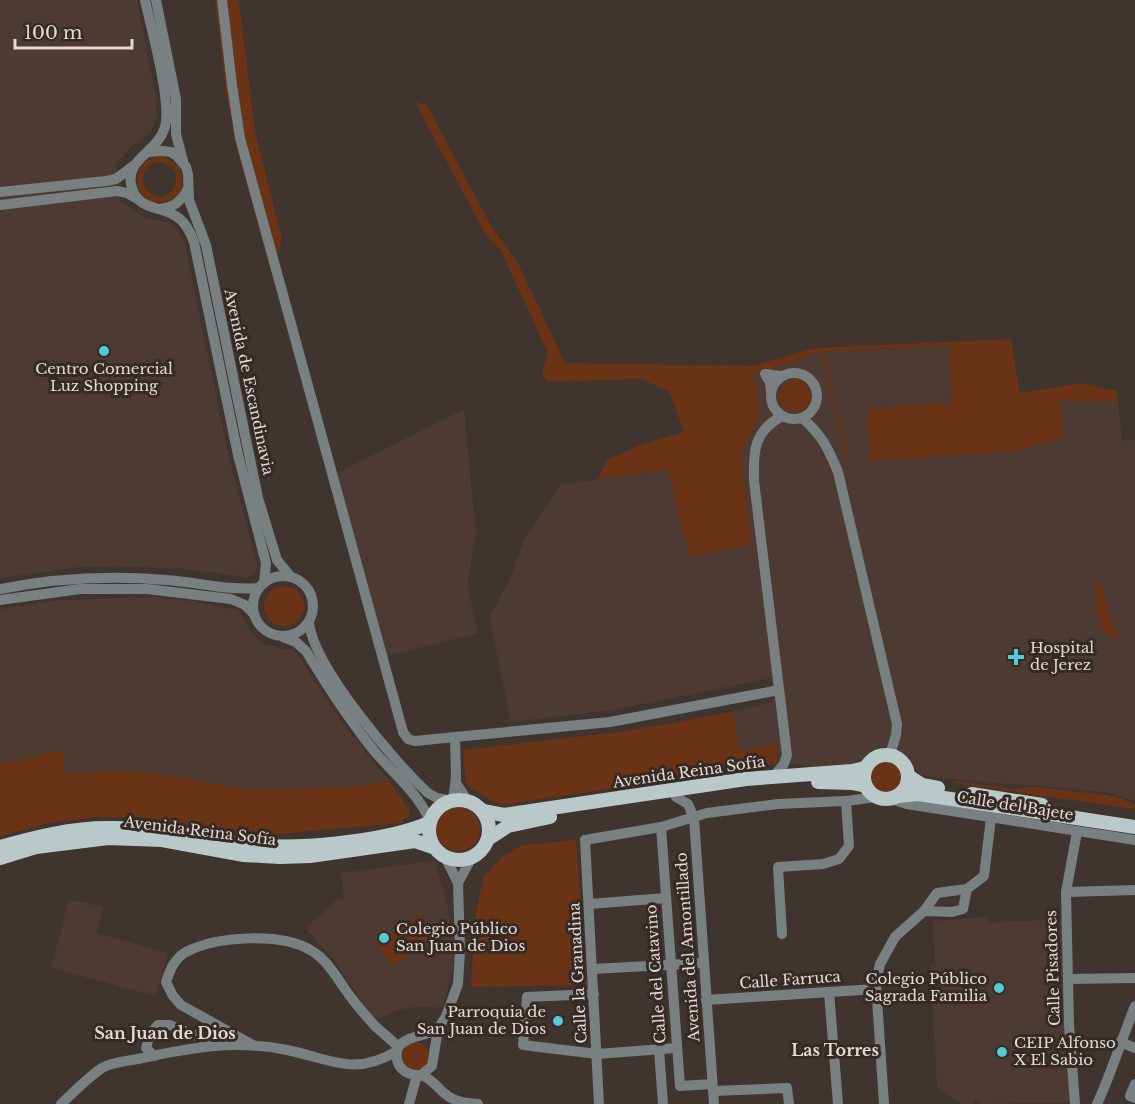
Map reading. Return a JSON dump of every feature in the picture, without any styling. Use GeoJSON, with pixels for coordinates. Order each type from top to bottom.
{"type":"FeatureCollection","features":[{"type":"Feature","properties":{"kind":"main road"},"geometry":{"type":"LineString","coordinates":[[1135,819],[922,785],[908,776],[902,762],[890,755],[873,759],[865,768],[866,786],[888,797],[918,794],[1135,827]]}},
{"type":"Feature","properties":{"kind":"main road","name":"Avenida Reina Sofía"},"geometry":{"type":"LineString","coordinates":[[483,812],[504,815],[746,779],[865,768]]}},
{"type":"Feature","properties":{"kind":"main road"},"geometry":{"type":"LineString","coordinates":[[888,797],[905,787],[908,776]]}},
{"type":"Feature","properties":{"kind":"main road","name":"Avenida Reina Sofía"},"geometry":{"type":"LineString","coordinates":[[472,857],[484,848],[488,839],[508,826],[519,823],[676,797],[797,782],[837,782],[866,786]]}},
{"type":"Feature","properties":{"kind":"main road"},"geometry":{"type":"LineString","coordinates":[[457,800],[483,812],[489,830],[488,839]]}},
{"type":"Feature","properties":{"kind":"main road","name":"Avenida Reina Sofía"},"geometry":{"type":"LineString","coordinates":[[0,848],[32,838],[69,831],[106,828],[164,830],[246,845],[279,847],[341,842],[412,830],[429,822],[437,808],[457,800]]}},
{"type":"Feature","properties":{"kind":"main road"},"geometry":{"type":"LineString","coordinates":[[429,822],[429,837],[433,847],[445,857],[458,861],[472,857]]}},
{"type":"Feature","properties":{"kind":"main road","name":"Avenida Reina Sofía"},"geometry":{"type":"LineString","coordinates":[[0,858],[36,847],[108,838],[162,840],[244,855],[280,857],[321,855],[415,841],[433,847]]}},
{"type":"Feature","properties":{"kind":"street"},"geometry":{"type":"LineString","coordinates":[[138,199],[131,183],[134,166],[162,135],[166,111],[145,0]]}},
{"type":"Feature","properties":{"kind":"street","name":"Avenida de Escandinavia"},"geometry":{"type":"LineString","coordinates":[[156,0],[175,92],[176,134],[189,174],[188,188],[191,208],[206,245],[258,498],[277,560],[291,577],[305,585],[310,591],[314,607],[309,623]]}},
{"type":"Feature","properties":{"kind":"street"},"geometry":{"type":"LineString","coordinates":[[222,0],[240,138],[403,732],[408,740],[610,722],[779,690]]}},
{"type":"Feature","properties":{"kind":"street"},"geometry":{"type":"LineString","coordinates":[[148,153],[171,152],[183,161]]}},
{"type":"Feature","properties":{"kind":"street"},"geometry":{"type":"LineString","coordinates":[[0,192],[106,181],[116,179],[134,166]]}},
{"type":"Feature","properties":{"kind":"street"},"geometry":{"type":"LineString","coordinates":[[160,209],[180,201],[188,188]]}},
{"type":"Feature","properties":{"kind":"street","name":"Avenida de Escandinavia"},"geometry":{"type":"LineString","coordinates":[[0,206],[117,191],[127,193],[152,208],[180,218],[190,232],[194,242],[238,455],[266,563],[261,586],[254,596],[254,613]]}},
{"type":"Feature","properties":{"kind":"street"},"geometry":{"type":"LineString","coordinates":[[787,373],[803,374],[815,385],[817,400],[809,414],[802,418],[782,416],[772,405],[771,391],[780,376],[787,373]]}},
{"type":"Feature","properties":{"kind":"street"},"geometry":{"type":"LineString","coordinates":[[773,777],[784,765],[787,755],[754,480],[753,454],[760,433],[770,422],[782,416]]}},
{"type":"Feature","properties":{"kind":"street"},"geometry":{"type":"LineString","coordinates":[[802,418],[819,433],[830,451],[838,472],[897,724],[890,755]]}},
{"type":"Feature","properties":{"kind":"street"},"geometry":{"type":"LineString","coordinates":[[0,589],[61,580],[117,578],[183,581],[242,590],[261,586],[276,576],[291,577]]}},
{"type":"Feature","properties":{"kind":"street"},"geometry":{"type":"LineString","coordinates":[[0,600],[81,589],[147,589],[231,599],[245,605],[254,613],[261,627],[267,632],[296,642],[306,651],[355,726],[418,799],[429,822]]}},
{"type":"Feature","properties":{"kind":"street"},"geometry":{"type":"LineString","coordinates":[[309,623],[313,642],[348,699],[382,745],[428,793],[437,798],[457,800],[455,737]]}},
{"type":"Feature","properties":{"kind":"street"},"geometry":{"type":"LineString","coordinates":[[283,637],[298,633],[309,623]]}},
{"type":"Feature","properties":{"kind":"street"},"geometry":{"type":"LineString","coordinates":[[787,755],[796,768],[806,774]]}},
{"type":"Feature","properties":{"kind":"street"},"geometry":{"type":"LineString","coordinates":[[676,797],[688,804],[694,818]]}},
{"type":"Feature","properties":{"kind":"street","name":"Calle del Bajete"},"geometry":{"type":"LineString","coordinates":[[585,840],[661,827],[707,813],[778,804],[888,797],[907,804],[1135,840]]}},
{"type":"Feature","properties":{"kind":"street"},"geometry":{"type":"LineString","coordinates":[[782,934],[778,867],[823,864],[839,859],[849,846],[846,801]]}},
{"type":"Feature","properties":{"kind":"street","name":"Avenida del Amontillado"},"geometry":{"type":"LineString","coordinates":[[694,818],[714,1104]]}},
{"type":"Feature","properties":{"kind":"street"},"geometry":{"type":"LineString","coordinates":[[885,1104],[876,989],[880,964],[895,937],[924,911],[937,893],[967,889],[984,876],[991,818]]}},
{"type":"Feature","properties":{"kind":"street","name":"Calle del Catavino"},"geometry":{"type":"LineString","coordinates":[[661,827],[680,1086],[712,1088]]}},
{"type":"Feature","properties":{"kind":"street","name":"Calle Pisadores"},"geometry":{"type":"LineString","coordinates":[[1075,1104],[1066,892],[1077,832]]}},
{"type":"Feature","properties":{"kind":"street","name":"Calle la Granadina"},"geometry":{"type":"LineString","coordinates":[[585,840],[599,1104]]}},
{"type":"Feature","properties":{"kind":"street"},"geometry":{"type":"LineString","coordinates":[[436,1083],[432,1065],[438,1029],[446,1016],[458,984],[460,951],[458,883],[445,857]]}},
{"type":"Feature","properties":{"kind":"street"},"geometry":{"type":"LineString","coordinates":[[458,883],[472,857]]}},
{"type":"Feature","properties":{"kind":"street"},"geometry":{"type":"LineString","coordinates":[[924,911],[952,912],[963,909],[967,889]]}},
{"type":"Feature","properties":{"kind":"street"},"geometry":{"type":"LineString","coordinates":[[1066,892],[1135,890]]}},
{"type":"Feature","properties":{"kind":"street"},"geometry":{"type":"LineString","coordinates":[[589,904],[666,898]]}},
{"type":"Feature","properties":{"kind":"street"},"geometry":{"type":"LineString","coordinates":[[253,1045],[181,1005],[173,996],[166,982],[170,968],[186,953],[214,943],[261,939],[282,941],[312,950],[324,959],[343,988],[398,1049]]}},
{"type":"Feature","properties":{"kind":"street"},"geometry":{"type":"LineString","coordinates":[[592,969],[704,963]]}},
{"type":"Feature","properties":{"kind":"street"},"geometry":{"type":"LineString","coordinates":[[1068,979],[1135,978]]}},
{"type":"Feature","properties":{"kind":"street","name":"Calle Farruca"},"geometry":{"type":"LineString","coordinates":[[706,1000],[876,989]]}},
{"type":"Feature","properties":{"kind":"street"},"geometry":{"type":"LineString","coordinates":[[829,992],[838,1104]]}},
{"type":"Feature","properties":{"kind":"street"},"geometry":{"type":"LineString","coordinates":[[594,994],[528,997],[524,1046],[597,1054],[676,1048]]}},
{"type":"Feature","properties":{"kind":"street"},"geometry":{"type":"LineString","coordinates":[[1097,1104],[1135,1006]]}},
{"type":"Feature","properties":{"kind":"street"},"geometry":{"type":"LineString","coordinates":[[150,1052],[153,1029],[164,1024],[180,1028],[216,1044]]}},
{"type":"Feature","properties":{"kind":"street"},"geometry":{"type":"LineString","coordinates":[[378,1062],[410,1038],[429,1034],[438,1029]]}},
{"type":"Feature","properties":{"kind":"street"},"geometry":{"type":"LineString","coordinates":[[417,1037],[424,1039],[434,1051]]}},
{"type":"Feature","properties":{"kind":"street"},"geometry":{"type":"LineString","coordinates":[[1120,1042],[1135,1048]]}},
{"type":"Feature","properties":{"kind":"street"},"geometry":{"type":"LineString","coordinates":[[61,1104],[104,1067],[150,1052],[216,1044],[253,1045],[287,1050],[340,1064],[391,1063],[402,1070],[429,1077],[446,1095],[458,1101],[478,1104]]}},
{"type":"Feature","properties":{"kind":"street"},"geometry":{"type":"LineString","coordinates":[[398,1049],[396,1060],[408,1084],[410,1101]]}},
{"type":"Feature","properties":{"kind":"street"},"geometry":{"type":"LineString","coordinates":[[659,1050],[663,1104]]}},
{"type":"Feature","properties":{"kind":"street"},"geometry":{"type":"LineString","coordinates":[[410,1101],[419,1075],[432,1065]]}},
{"type":"Feature","properties":{"kind":"street"},"geometry":{"type":"LineString","coordinates":[[1135,1084],[1130,1096],[1135,1098]]}},
{"type":"Feature","properties":{"kind":"street"},"geometry":{"type":"LineString","coordinates":[[712,1088],[787,1088],[789,1104]]}},
{"type":"Feature","properties":{"kind":"shaded area","name":"Centro Comercial Luz Shopping"},"geometry":{"type":"Polygon","coordinates":[[[0,0],[137,0],[155,93],[157,116],[152,130],[133,145],[116,164],[121,202],[146,218],[167,222],[174,226],[184,240],[228,453],[257,565],[251,575],[246,577],[185,569],[119,566],[79,567],[0,578],[0,0]]]}},
{"type":"Feature","properties":{"kind":"shaded area"},"geometry":{"type":"Polygon","coordinates":[[[215,0],[239,0],[255,131],[282,239],[271,272],[235,140],[226,91],[215,0]]]}},
{"type":"Feature","properties":{"kind":"shaded area"},"geometry":{"type":"Polygon","coordinates":[[[415,102],[427,105],[490,224],[519,265],[565,363],[753,366],[814,348],[1011,339],[1020,393],[1079,383],[1117,391],[1118,401],[1059,401],[1065,437],[1011,452],[870,461],[867,409],[952,402],[949,346],[823,351],[849,462],[857,463],[847,463],[821,352],[752,376],[756,384],[760,413],[740,454],[752,544],[689,557],[668,469],[598,479],[607,460],[639,445],[684,432],[669,391],[640,379],[548,382],[542,373],[548,353],[501,251],[485,234],[415,102]]]}},
{"type":"Feature","properties":{"kind":"shaded area"},"geometry":{"type":"Polygon","coordinates":[[[156,157],[166,158],[180,169],[182,185],[179,193],[173,199],[154,202],[141,192],[138,176],[147,161],[156,157]],[[158,162],[151,165],[143,175],[145,187],[155,196],[163,197],[174,188],[176,183],[175,171],[165,163],[158,162]]]}},
{"type":"Feature","properties":{"kind":"shaded area"},"geometry":{"type":"Polygon","coordinates":[[[949,346],[952,402],[867,409],[1065,437],[1059,401],[1118,401],[1122,441],[1135,439],[1135,801],[1112,793],[923,776],[886,746],[875,751],[862,764],[814,769],[802,765],[777,764],[778,743],[740,752],[733,712],[773,702],[771,678],[613,710],[511,722],[489,616],[509,582],[524,539],[560,485],[668,469],[689,556],[751,544],[740,454],[760,413],[752,376],[821,352],[826,367],[823,351],[949,346]]]}},
{"type":"Feature","properties":{"kind":"shaded area"},"geometry":{"type":"Polygon","coordinates":[[[795,380],[807,384],[811,396],[807,408],[795,412],[783,408],[779,396],[783,384],[795,380]]]}},
{"type":"Feature","properties":{"kind":"shaded area"},"geometry":{"type":"Polygon","coordinates":[[[464,409],[476,536],[467,585],[478,633],[386,656],[337,473],[464,409]]]}},
{"type":"Feature","properties":{"kind":"shaded area"},"geometry":{"type":"Polygon","coordinates":[[[1100,580],[1111,621],[1120,642],[1107,634],[1100,624],[1096,582],[1100,580]]]}},
{"type":"Feature","properties":{"kind":"shaded area"},"geometry":{"type":"Polygon","coordinates":[[[284,586],[298,592],[304,606],[298,620],[284,626],[270,620],[264,606],[270,592],[284,586]]]}},
{"type":"Feature","properties":{"kind":"shaded area"},"geometry":{"type":"Polygon","coordinates":[[[155,597],[193,601],[237,610],[250,631],[261,643],[297,653],[341,722],[389,781],[353,787],[247,790],[163,774],[108,771],[64,774],[64,752],[56,751],[0,764],[0,609],[58,600],[155,597]]]}},
{"type":"Feature","properties":{"kind":"shaded area"},"geometry":{"type":"Polygon","coordinates":[[[733,712],[740,751],[778,743],[777,764],[502,805],[466,784],[463,750],[619,732],[733,712]]]}},
{"type":"Feature","properties":{"kind":"shaded area"},"geometry":{"type":"Polygon","coordinates":[[[64,751],[65,773],[108,771],[163,774],[247,790],[353,787],[389,781],[410,811],[409,817],[404,818],[402,823],[267,835],[140,817],[95,817],[49,823],[0,836],[0,764],[64,751]]]}},
{"type":"Feature","properties":{"kind":"shaded area"},"geometry":{"type":"Polygon","coordinates":[[[886,759],[898,764],[903,776],[898,788],[886,793],[874,788],[869,776],[874,764],[886,759]]]}},
{"type":"Feature","properties":{"kind":"shaded area"},"geometry":{"type":"Polygon","coordinates":[[[954,781],[1014,789],[1034,787],[1107,795],[1122,798],[1135,805],[1134,809],[954,783],[954,781]]]}},
{"type":"Feature","properties":{"kind":"shaded area"},"geometry":{"type":"Polygon","coordinates":[[[458,807],[466,808],[474,813],[479,821],[479,837],[474,845],[466,850],[458,851],[450,850],[442,845],[437,837],[436,829],[437,821],[442,813],[450,808],[458,807]]]}},
{"type":"Feature","properties":{"kind":"shaded area"},"geometry":{"type":"Polygon","coordinates":[[[576,840],[587,985],[471,987],[476,911],[484,876],[502,857],[522,845],[576,840]]]}},
{"type":"Feature","properties":{"kind":"shaded area","name":"Colegio Público San Juan de Dios"},"geometry":{"type":"Polygon","coordinates":[[[435,861],[447,903],[455,949],[453,969],[442,1008],[421,1006],[398,1010],[375,1020],[331,956],[305,928],[337,900],[344,898],[341,873],[435,861]]]}},
{"type":"Feature","properties":{"kind":"shaded area"},"geometry":{"type":"Polygon","coordinates":[[[69,899],[103,907],[97,933],[168,953],[156,996],[51,968],[69,899]]]}},
{"type":"Feature","properties":{"kind":"shaded area"},"geometry":{"type":"Polygon","coordinates":[[[420,914],[435,936],[392,966],[377,944],[420,914]]]}},
{"type":"Feature","properties":{"kind":"shaded area"},"geometry":{"type":"Polygon","coordinates":[[[987,917],[987,923],[1063,919],[1074,1102],[982,1104],[976,1099],[973,1104],[961,1104],[937,1087],[930,965],[935,964],[933,921],[987,917]]]}},
{"type":"Feature","properties":{"kind":"shaded area"},"geometry":{"type":"Polygon","coordinates":[[[415,1042],[425,1046],[429,1056],[425,1066],[415,1070],[405,1066],[401,1056],[405,1046],[415,1042]]]}},
{"type":"Feature","properties":{"kind":"place","name":"Centro Comercial Luz Shopping"},"geometry":{"type":"Point","coordinates":[104,351]}},
{"type":"Feature","properties":{"kind":"place","name":"Hospital de Jerez"},"geometry":{"type":"Point","coordinates":[1016,657]}},
{"type":"Feature","properties":{"kind":"place","name":"Colegio Público San Juan de Dios"},"geometry":{"type":"Point","coordinates":[384,938]}},
{"type":"Feature","properties":{"kind":"place","name":"Colegio Público Sagrada Familia"},"geometry":{"type":"Point","coordinates":[999,988]}},
{"type":"Feature","properties":{"kind":"place","name":"Parroquia de San Juan de Dios"},"geometry":{"type":"Point","coordinates":[558,1021]}},
{"type":"Feature","properties":{"kind":"place","name":"CEIP Alfonso X El Sabio"},"geometry":{"type":"Point","coordinates":[1002,1052]}},
{"type":"Feature","properties":{"kind":"district","name":"San Juan de Dios"},"geometry":{"type":"Point","coordinates":[165,1033]}},
{"type":"Feature","properties":{"kind":"district","name":"Las Torres"},"geometry":{"type":"Point","coordinates":[835,1050]}}]}
